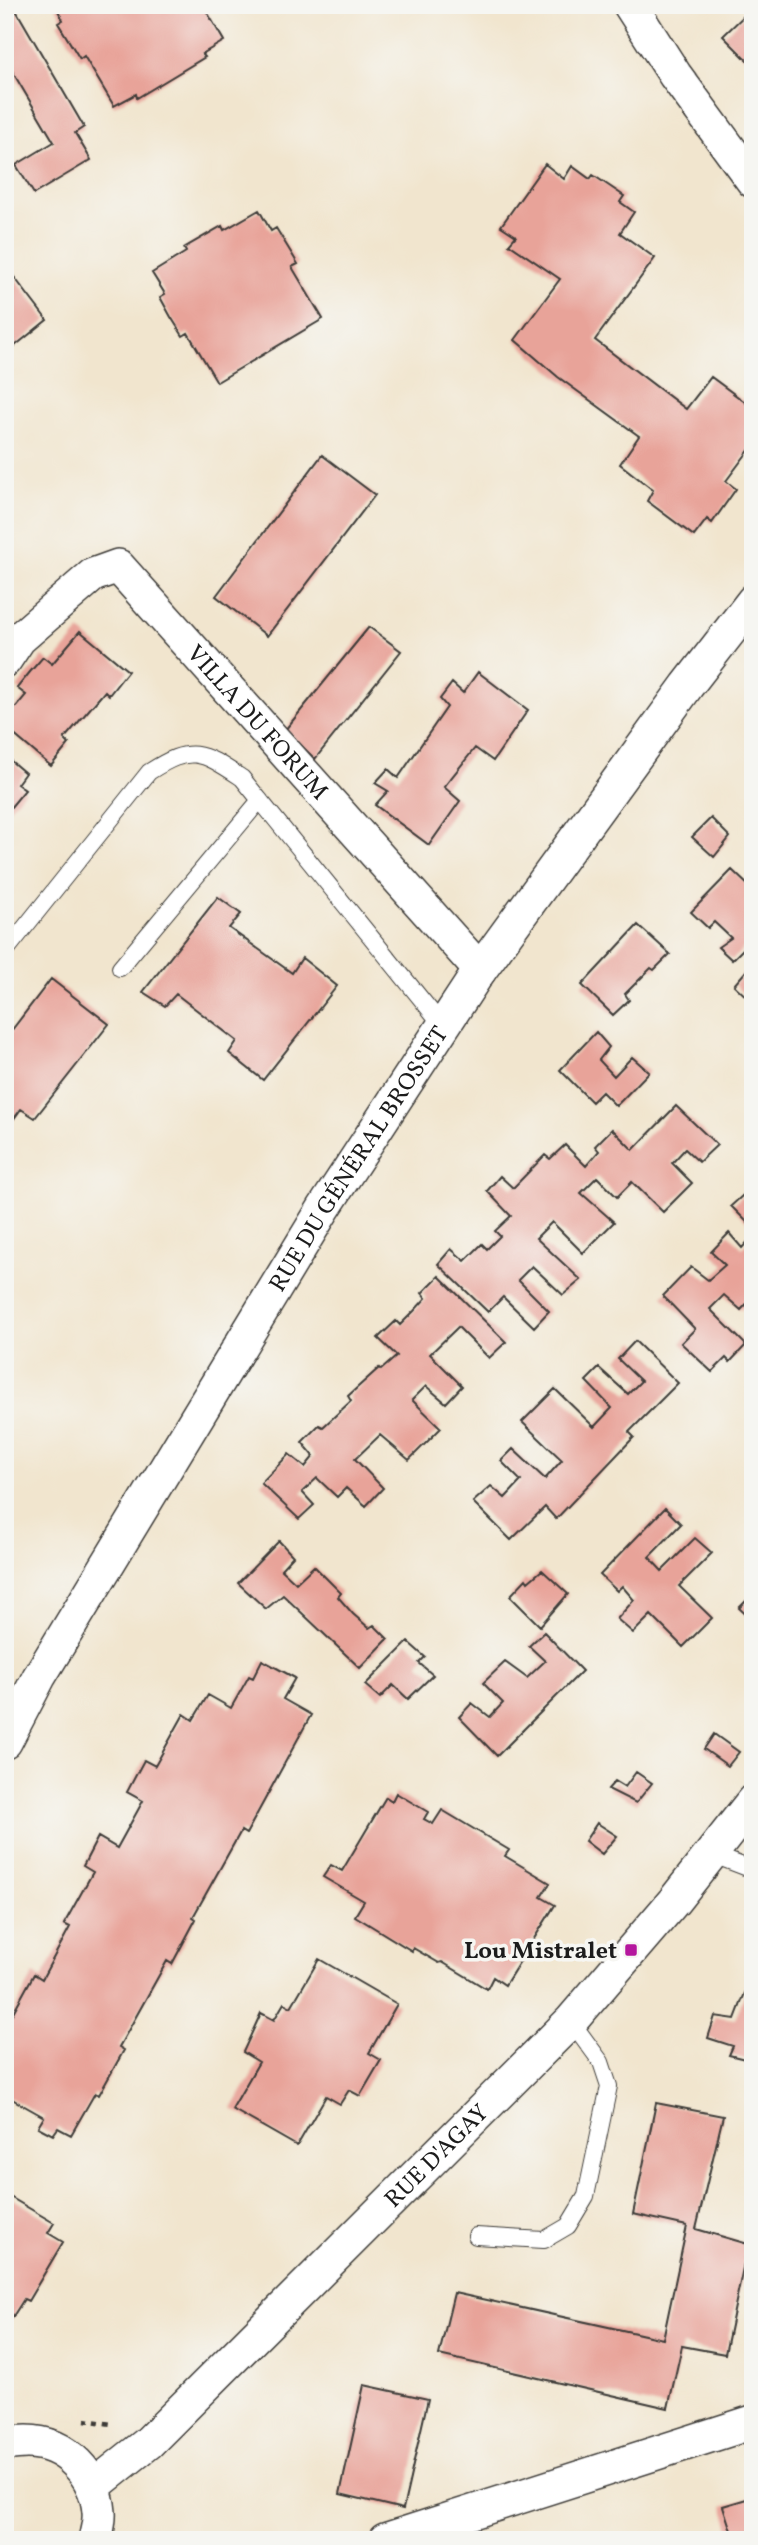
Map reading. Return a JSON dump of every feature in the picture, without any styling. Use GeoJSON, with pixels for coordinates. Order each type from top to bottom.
{"type":"FeatureCollection","features":[{"type":"Feature","properties":{"kind":"street"},"geometry":{"type":"LineString","coordinates":[[630,5],[675,75],[753,181]]}},
{"type":"Feature","properties":{"kind":"street","name":"VILLA DU FORUM"},"geometry":{"type":"LineString","coordinates":[[10,641],[93,575],[118,566],[480,970]]}},
{"type":"Feature","properties":{"kind":"street","name":"RUE DU GÉNÉRAL BROSSET"},"geometry":{"type":"LineString","coordinates":[[5,1742],[39,1677],[303,1243],[443,1026],[480,970],[687,686],[753,601]]}},
{"type":"Feature","properties":{"kind":"street","name":"RUE D'AGAY"},"geometry":{"type":"LineString","coordinates":[[94,2486],[148,2443],[571,2021],[753,1801]]}},
{"type":"Feature","properties":{"kind":"street"},"geometry":{"type":"LineString","coordinates":[[385,2540],[753,2422]]}},
{"type":"Feature","properties":{"kind":"street"},"geometry":{"type":"LineString","coordinates":[[5,2444],[29,2441],[56,2448],[79,2464],[94,2486],[99,2514],[95,2540]]}},
{"type":"Feature","properties":{"kind":"lane"},"geometry":{"type":"LineString","coordinates":[[5,953],[149,772],[169,759],[205,754],[242,778],[443,1026]]}},
{"type":"Feature","properties":{"kind":"lane"},"geometry":{"type":"LineString","coordinates":[[120,968],[260,800]]}},
{"type":"Feature","properties":{"kind":"lane"},"geometry":{"type":"LineString","coordinates":[[711,1854],[753,1870]]}},
{"type":"Feature","properties":{"kind":"lane"},"geometry":{"type":"LineString","coordinates":[[477,2236],[544,2240],[568,2226],[586,2196],[609,2086],[601,2062],[571,2021]]}},
{"type":"Feature","properties":{"kind":"building"},"geometry":{"type":"Polygon","coordinates":[[[5,5],[13,5],[84,127],[75,133],[91,160],[34,194],[16,165],[54,142],[5,59],[5,5]]]}},
{"type":"Feature","properties":{"kind":"building"},"geometry":{"type":"Polygon","coordinates":[[[55,5],[203,5],[224,41],[202,54],[205,57],[137,98],[136,94],[114,106],[84,56],[80,59],[58,23],[63,20],[55,5]]]}},
{"type":"Feature","properties":{"kind":"building"},"geometry":{"type":"Polygon","coordinates":[[[742,5],[753,5],[753,66],[723,36],[748,12],[742,5]]]}},
{"type":"Feature","properties":{"kind":"building"},"geometry":{"type":"Polygon","coordinates":[[[545,164],[564,179],[572,166],[590,179],[593,175],[624,196],[620,202],[634,212],[620,233],[655,258],[595,340],[686,409],[711,377],[753,408],[753,445],[726,481],[736,489],[712,523],[707,519],[694,536],[647,501],[653,490],[620,464],[639,436],[558,377],[515,340],[560,279],[509,244],[516,236],[501,226],[545,164]]]}},
{"type":"Feature","properties":{"kind":"building"},"geometry":{"type":"Polygon","coordinates":[[[259,210],[271,231],[276,228],[298,264],[292,267],[323,319],[217,382],[188,333],[183,336],[171,317],[160,297],[165,294],[152,273],[186,252],[184,248],[222,226],[224,230],[259,210]]]}},
{"type":"Feature","properties":{"kind":"building"},"geometry":{"type":"Polygon","coordinates":[[[5,265],[47,320],[5,354],[5,265]]]}},
{"type":"Feature","properties":{"kind":"building"},"geometry":{"type":"Polygon","coordinates":[[[322,455],[375,495],[267,636],[216,596],[322,455]]]}},
{"type":"Feature","properties":{"kind":"building"},"geometry":{"type":"Polygon","coordinates":[[[369,627],[401,651],[315,759],[285,730],[369,627]]]}},
{"type":"Feature","properties":{"kind":"building"},"geometry":{"type":"Polygon","coordinates":[[[80,631],[128,671],[109,695],[105,691],[64,739],[69,744],[51,766],[5,727],[5,720],[26,695],[17,688],[30,672],[43,657],[52,664],[80,631]]]}},
{"type":"Feature","properties":{"kind":"building"},"geometry":{"type":"Polygon","coordinates":[[[478,672],[528,710],[493,761],[475,748],[444,787],[460,801],[429,845],[375,805],[388,791],[375,783],[388,769],[398,778],[447,707],[440,699],[452,683],[463,693],[478,672]]]}},
{"type":"Feature","properties":{"kind":"building"},"geometry":{"type":"Polygon","coordinates":[[[5,756],[25,773],[17,784],[25,790],[10,808],[5,804],[5,756]]]}},
{"type":"Feature","properties":{"kind":"building"},"geometry":{"type":"Polygon","coordinates":[[[711,818],[730,837],[714,857],[692,837],[711,818]]]}},
{"type":"Feature","properties":{"kind":"building"},"geometry":{"type":"Polygon","coordinates":[[[732,870],[753,890],[753,954],[746,946],[732,960],[718,947],[731,938],[714,922],[708,928],[691,912],[732,870]]]}},
{"type":"Feature","properties":{"kind":"building"},"geometry":{"type":"Polygon","coordinates":[[[218,897],[241,914],[229,928],[292,973],[302,958],[337,986],[263,1080],[229,1053],[237,1041],[176,994],[165,1006],[143,992],[218,897]]]}},
{"type":"Feature","properties":{"kind":"building"},"geometry":{"type":"Polygon","coordinates":[[[638,925],[670,954],[654,970],[651,968],[625,994],[629,1000],[613,1015],[582,985],[638,925]]]}},
{"type":"Feature","properties":{"kind":"building"},"geometry":{"type":"Polygon","coordinates":[[[753,963],[753,1003],[734,985],[753,963]]]}},
{"type":"Feature","properties":{"kind":"building"},"geometry":{"type":"Polygon","coordinates":[[[51,979],[109,1024],[35,1118],[21,1109],[5,1131],[5,1039],[51,979]]]}},
{"type":"Feature","properties":{"kind":"building"},"geometry":{"type":"Polygon","coordinates":[[[596,1032],[609,1047],[599,1060],[614,1076],[632,1057],[649,1072],[616,1106],[602,1092],[592,1102],[560,1070],[596,1032]]]}},
{"type":"Feature","properties":{"kind":"building"},"geometry":{"type":"Polygon","coordinates":[[[676,1106],[717,1145],[699,1162],[685,1149],[672,1163],[692,1183],[663,1212],[632,1182],[617,1197],[597,1177],[581,1193],[614,1222],[583,1253],[552,1222],[536,1238],[581,1280],[563,1295],[532,1266],[518,1280],[549,1311],[534,1327],[503,1297],[488,1312],[438,1264],[451,1249],[465,1261],[482,1244],[487,1249],[500,1236],[495,1231],[511,1216],[487,1191],[500,1176],[513,1188],[545,1155],[550,1159],[565,1145],[586,1166],[599,1151],[595,1146],[612,1129],[633,1150],[676,1106]]]}},
{"type":"Feature","properties":{"kind":"building"},"geometry":{"type":"Polygon","coordinates":[[[753,1186],[753,1228],[731,1206],[753,1186]]]}},
{"type":"Feature","properties":{"kind":"building"},"geometry":{"type":"Polygon","coordinates":[[[729,1233],[742,1248],[753,1236],[753,1297],[741,1310],[724,1295],[710,1309],[746,1345],[730,1362],[726,1358],[712,1372],[681,1343],[695,1329],[663,1296],[691,1267],[708,1280],[725,1265],[711,1252],[729,1233]]]}},
{"type":"Feature","properties":{"kind":"building"},"geometry":{"type":"Polygon","coordinates":[[[439,1276],[506,1342],[489,1358],[458,1327],[430,1354],[462,1386],[446,1403],[426,1386],[412,1400],[441,1428],[409,1460],[380,1435],[355,1459],[383,1488],[366,1506],[346,1488],[337,1497],[317,1478],[302,1492],[314,1505],[299,1519],[261,1483],[289,1454],[305,1467],[314,1456],[302,1442],[319,1425],[323,1427],[351,1401],[348,1396],[397,1356],[378,1338],[396,1321],[400,1325],[414,1311],[426,1298],[422,1293],[439,1276]]]}},
{"type":"Feature","properties":{"kind":"building"},"geometry":{"type":"Polygon","coordinates":[[[635,1341],[678,1383],[629,1432],[634,1437],[556,1519],[545,1507],[511,1540],[473,1502],[491,1486],[505,1498],[521,1481],[501,1461],[513,1449],[545,1479],[562,1460],[522,1422],[555,1389],[594,1427],[612,1408],[586,1381],[599,1368],[628,1394],[641,1381],[618,1359],[635,1341]]]}},
{"type":"Feature","properties":{"kind":"building"},"geometry":{"type":"Polygon","coordinates":[[[665,1508],[681,1524],[649,1557],[662,1571],[695,1538],[712,1553],[679,1586],[712,1618],[683,1647],[651,1615],[633,1633],[617,1619],[634,1600],[622,1586],[617,1591],[600,1575],[665,1508]]]}},
{"type":"Feature","properties":{"kind":"building"},"geometry":{"type":"Polygon","coordinates":[[[279,1541],[293,1556],[281,1569],[296,1583],[314,1566],[341,1593],[338,1597],[353,1614],[369,1628],[374,1625],[388,1639],[360,1668],[283,1595],[266,1609],[238,1583],[279,1541]]]}},
{"type":"Feature","properties":{"kind":"building"},"geometry":{"type":"Polygon","coordinates":[[[542,1570],[568,1594],[540,1626],[510,1596],[526,1579],[528,1582],[542,1570]]]}},
{"type":"Feature","properties":{"kind":"building"},"geometry":{"type":"Polygon","coordinates":[[[753,1594],[753,1621],[739,1608],[753,1594]]]}},
{"type":"Feature","properties":{"kind":"building"},"geometry":{"type":"Polygon","coordinates":[[[544,1632],[582,1671],[497,1756],[459,1717],[472,1703],[490,1717],[503,1703],[483,1683],[505,1662],[527,1678],[545,1661],[529,1646],[544,1632]]]}},
{"type":"Feature","properties":{"kind":"building"},"geometry":{"type":"Polygon","coordinates":[[[408,1642],[425,1657],[419,1663],[433,1675],[408,1699],[393,1685],[380,1698],[365,1685],[408,1642]]]}},
{"type":"Feature","properties":{"kind":"building"},"geometry":{"type":"Polygon","coordinates":[[[262,1660],[295,1678],[283,1699],[311,1715],[246,1834],[241,1831],[193,1917],[196,1919],[172,1964],[167,1961],[119,2047],[124,2050],[99,2095],[95,2093],[71,2135],[58,2128],[53,2135],[38,2127],[44,2117],[5,2095],[5,2027],[34,1974],[42,1979],[70,1927],[64,1924],[93,1872],[83,1866],[98,1837],[117,1848],[143,1801],[127,1792],[144,1760],[155,1766],[184,1714],[193,1720],[208,1695],[231,1708],[249,1676],[253,1678],[262,1660]]]}},
{"type":"Feature","properties":{"kind":"building"},"geometry":{"type":"Polygon","coordinates":[[[714,1734],[739,1752],[728,1766],[704,1749],[714,1734]]]}},
{"type":"Feature","properties":{"kind":"building"},"geometry":{"type":"Polygon","coordinates":[[[636,1772],[652,1783],[636,1803],[608,1789],[615,1781],[625,1787],[636,1772]]]}},
{"type":"Feature","properties":{"kind":"building"},"geometry":{"type":"Polygon","coordinates":[[[396,1793],[428,1812],[424,1819],[433,1824],[442,1810],[509,1850],[505,1856],[550,1883],[541,1897],[555,1905],[505,1985],[493,1977],[487,1989],[442,1962],[439,1963],[413,1948],[412,1951],[355,1916],[364,1901],[323,1877],[331,1865],[342,1871],[386,1797],[392,1801],[396,1793]]]}},
{"type":"Feature","properties":{"kind":"building"},"geometry":{"type":"Polygon","coordinates":[[[597,1823],[617,1836],[602,1854],[585,1841],[597,1823]]]}},
{"type":"Feature","properties":{"kind":"building"},"geometry":{"type":"Polygon","coordinates":[[[319,1959],[397,2004],[369,2053],[381,2060],[360,2096],[349,2090],[340,2104],[326,2096],[297,2146],[232,2109],[259,2062],[243,2052],[261,2013],[274,2020],[284,2003],[291,2007],[319,1959]]]}},
{"type":"Feature","properties":{"kind":"building"},"geometry":{"type":"Polygon","coordinates":[[[745,1993],[753,1995],[753,2061],[729,2055],[733,2046],[708,2038],[715,2016],[735,2019],[745,1993]]]}},
{"type":"Feature","properties":{"kind":"building"},"geometry":{"type":"Polygon","coordinates":[[[656,2103],[723,2116],[696,2229],[748,2244],[725,2354],[682,2346],[668,2408],[439,2355],[454,2293],[663,2339],[687,2226],[633,2214],[656,2103]]]}},
{"type":"Feature","properties":{"kind":"building"},"geometry":{"type":"Polygon","coordinates":[[[5,2194],[54,2223],[48,2233],[63,2242],[28,2301],[24,2299],[5,2329],[5,2194]]]}},
{"type":"Feature","properties":{"kind":"building"},"geometry":{"type":"Polygon","coordinates":[[[364,2385],[428,2399],[403,2509],[340,2494],[364,2385]]]}},
{"type":"Feature","properties":{"kind":"building"},"geometry":{"type":"Polygon","coordinates":[[[753,2497],[753,2540],[734,2540],[723,2506],[753,2497]]]}},
{"type":"Feature","properties":{"kind":"place","name":"Lou Mistralet"},"geometry":{"type":"Point","coordinates":[631,1950]}}]}
